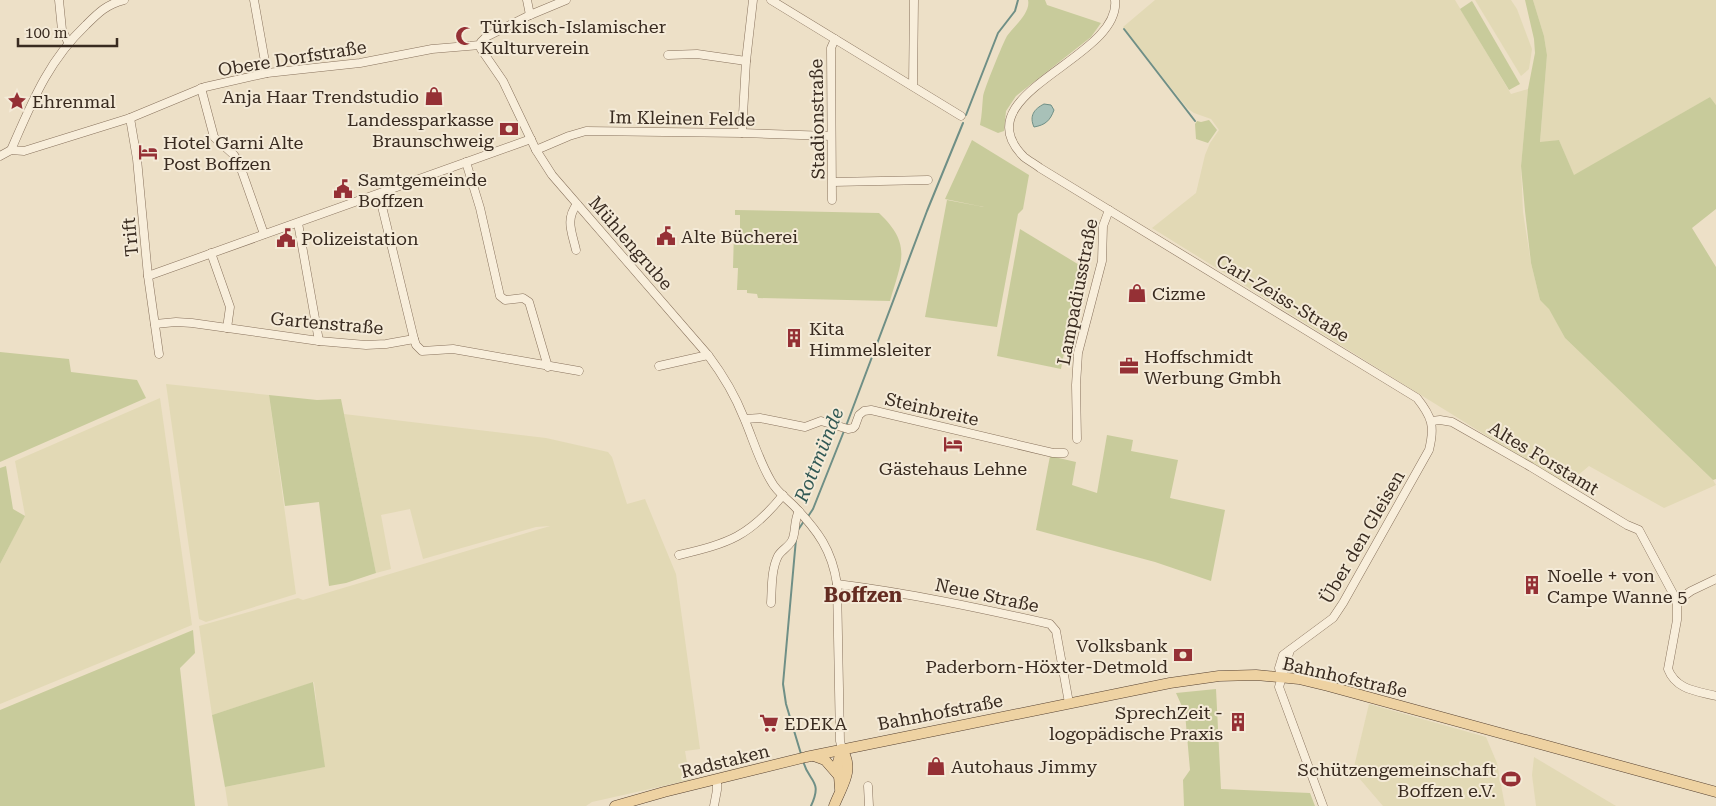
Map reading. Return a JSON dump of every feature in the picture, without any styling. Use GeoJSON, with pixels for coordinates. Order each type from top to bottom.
{"type":"FeatureCollection","features":[{"type":"Feature","properties":{"kind":"main road","name":"Bahnhofstraße"},"geometry":{"type":"LineString","coordinates":[[842,749],[1155,685],[1219,676],[1256,675],[1281,677],[1328,686],[1716,792]]}},
{"type":"Feature","properties":{"kind":"main road","name":"Radstaken"},"geometry":{"type":"LineString","coordinates":[[615,806],[842,749]]}},
{"type":"Feature","properties":{"kind":"main road"},"geometry":{"type":"LineString","coordinates":[[840,789],[838,758],[842,749]]}},
{"type":"Feature","properties":{"kind":"main road"},"geometry":{"type":"LineString","coordinates":[[834,806],[840,789],[846,780],[848,767],[847,758],[842,749]]}},
{"type":"Feature","properties":{"kind":"main road"},"geometry":{"type":"LineString","coordinates":[[806,757],[825,760],[838,775]]}},
{"type":"Feature","properties":{"kind":"street"},"geometry":{"type":"LineString","coordinates":[[59,0],[62,30],[68,42]]}},
{"type":"Feature","properties":{"kind":"street"},"geometry":{"type":"LineString","coordinates":[[11,150],[42,80],[68,42],[102,9],[124,0]]}},
{"type":"Feature","properties":{"kind":"street"},"geometry":{"type":"LineString","coordinates":[[254,0],[266,73]]}},
{"type":"Feature","properties":{"kind":"street"},"geometry":{"type":"LineString","coordinates":[[527,0],[530,14]]}},
{"type":"Feature","properties":{"kind":"street"},"geometry":{"type":"LineString","coordinates":[[481,42],[530,14],[566,0]]}},
{"type":"Feature","properties":{"kind":"street"},"geometry":{"type":"LineString","coordinates":[[742,133],[746,61],[753,0]]}},
{"type":"Feature","properties":{"kind":"street"},"geometry":{"type":"LineString","coordinates":[[771,0],[961,116]]}},
{"type":"Feature","properties":{"kind":"street"},"geometry":{"type":"LineString","coordinates":[[913,86],[914,0]]}},
{"type":"Feature","properties":{"kind":"street","name":"Carl-Zeiss-Straße"},"geometry":{"type":"LineString","coordinates":[[1115,0],[1114,14],[1108,26],[1097,39],[1029,92],[1017,104],[1010,117],[1011,134],[1015,144],[1024,156],[1040,168],[1417,398],[1426,409],[1432,421]]}},
{"type":"Feature","properties":{"kind":"street","name":"Stadionstraße"},"geometry":{"type":"LineString","coordinates":[[832,200],[831,48],[834,39]]}},
{"type":"Feature","properties":{"kind":"street","name":"Obere Dorfstraße"},"geometry":{"type":"LineString","coordinates":[[0,156],[11,150],[24,151],[130,118],[201,88],[266,73],[360,63],[481,42]]}},
{"type":"Feature","properties":{"kind":"street","name":"Mühlengrube"},"geometry":{"type":"LineString","coordinates":[[481,42],[481,49],[503,81],[536,150],[552,175],[708,355],[729,384],[762,464],[772,483],[810,523],[830,553],[835,568],[837,584],[840,741],[842,749]]}},
{"type":"Feature","properties":{"kind":"street"},"geometry":{"type":"LineString","coordinates":[[668,54],[697,54],[746,61]]}},
{"type":"Feature","properties":{"kind":"street"},"geometry":{"type":"LineString","coordinates":[[201,88],[214,137],[234,155],[264,234]]}},
{"type":"Feature","properties":{"kind":"street","name":"Trift"},"geometry":{"type":"LineString","coordinates":[[130,118],[137,159],[148,276],[159,354]]}},
{"type":"Feature","properties":{"kind":"street","name":"Im Kleinen Felde"},"geometry":{"type":"LineString","coordinates":[[536,150],[586,131],[831,136]]}},
{"type":"Feature","properties":{"kind":"street"},"geometry":{"type":"LineString","coordinates":[[148,276],[531,139]]}},
{"type":"Feature","properties":{"kind":"street"},"geometry":{"type":"LineString","coordinates":[[466,162],[480,208],[500,296],[505,300],[523,298],[528,302],[548,367]]}},
{"type":"Feature","properties":{"kind":"street"},"geometry":{"type":"LineString","coordinates":[[833,182],[928,180]]}},
{"type":"Feature","properties":{"kind":"street"},"geometry":{"type":"LineString","coordinates":[[379,194],[414,339],[416,345],[422,351],[454,349],[579,371]]}},
{"type":"Feature","properties":{"kind":"street"},"geometry":{"type":"LineString","coordinates":[[576,250],[569,219],[577,204]]}},
{"type":"Feature","properties":{"kind":"street","name":"Lampadiusstraße"},"geometry":{"type":"LineString","coordinates":[[1077,439],[1076,385],[1078,353],[1102,261],[1103,226],[1109,210]]}},
{"type":"Feature","properties":{"kind":"street"},"geometry":{"type":"LineString","coordinates":[[298,223],[319,341]]}},
{"type":"Feature","properties":{"kind":"street"},"geometry":{"type":"LineString","coordinates":[[211,253],[230,307],[227,328]]}},
{"type":"Feature","properties":{"kind":"street","name":"Gartenstraße"},"geometry":{"type":"LineString","coordinates":[[155,324],[176,322],[319,341],[366,345],[414,339]]}},
{"type":"Feature","properties":{"kind":"street"},"geometry":{"type":"LineString","coordinates":[[659,366],[708,355]]}},
{"type":"Feature","properties":{"kind":"street","name":"Steinbreite"},"geometry":{"type":"LineString","coordinates":[[745,420],[760,418],[805,427],[821,421],[845,429],[853,428],[859,415],[864,411],[871,410],[1053,453],[1064,453]]}},
{"type":"Feature","properties":{"kind":"street","name":"Altes Forstamt"},"geometry":{"type":"LineString","coordinates":[[1432,421],[1452,422],[1638,530],[1677,601]]}},
{"type":"Feature","properties":{"kind":"street","name":"Über den Gleisen"},"geometry":{"type":"LineString","coordinates":[[1281,677],[1290,650],[1334,618],[1344,603],[1429,450],[1432,421]]}},
{"type":"Feature","properties":{"kind":"street"},"geometry":{"type":"LineString","coordinates":[[678,554],[718,546],[733,539],[757,524],[783,495]]}},
{"type":"Feature","properties":{"kind":"street"},"geometry":{"type":"LineString","coordinates":[[771,603],[775,564],[783,549],[794,538],[795,521],[801,514]]}},
{"type":"Feature","properties":{"kind":"street"},"geometry":{"type":"LineString","coordinates":[[1716,580],[1691,591],[1677,601],[1677,620],[1668,669],[1671,676],[1683,687],[1716,696]]}},
{"type":"Feature","properties":{"kind":"street","name":"Neue Straße"},"geometry":{"type":"LineString","coordinates":[[837,584],[891,591],[1050,624],[1056,631],[1069,703]]}},
{"type":"Feature","properties":{"kind":"street"},"geometry":{"type":"LineString","coordinates":[[1281,677],[1279,686],[1282,696],[1323,806]]}},
{"type":"Feature","properties":{"kind":"street"},"geometry":{"type":"LineString","coordinates":[[714,806],[717,780]]}},
{"type":"Feature","properties":{"kind":"street"},"geometry":{"type":"LineString","coordinates":[[868,786],[869,806]]}},
{"type":"Feature","properties":{"kind":"shaded area"},"geometry":{"type":"Polygon","coordinates":[[[1155,0],[1455,0],[1511,94],[1528,89],[1521,166],[1523,212],[1531,263],[1540,300],[1549,308],[1565,338],[1716,485],[1664,508],[1589,466],[1566,485],[1152,228],[1196,193],[1205,155],[1210,143],[1219,130],[1211,119],[1194,113],[1187,108],[1123,27],[1155,0]]]}},
{"type":"Feature","properties":{"kind":"shaded area"},"geometry":{"type":"Polygon","coordinates":[[[1475,0],[1511,0],[1517,9],[1532,49],[1529,69],[1521,76],[1475,0]]]}},
{"type":"Feature","properties":{"kind":"shaded area"},"geometry":{"type":"Polygon","coordinates":[[[1533,0],[1716,0],[1716,105],[1710,97],[1574,176],[1559,140],[1540,143],[1547,55],[1544,36],[1533,0]]]}},
{"type":"Feature","properties":{"kind":"shaded area"},"geometry":{"type":"Polygon","coordinates":[[[166,384],[269,395],[296,594],[206,622],[199,619],[166,384]]]}},
{"type":"Feature","properties":{"kind":"shaded area"},"geometry":{"type":"Polygon","coordinates":[[[160,398],[192,625],[0,704],[0,564],[25,515],[15,461],[160,398]]]}},
{"type":"Feature","properties":{"kind":"shaded area"},"geometry":{"type":"Polygon","coordinates":[[[344,414],[546,438],[608,452],[612,457],[627,504],[645,499],[676,574],[700,749],[685,751],[690,780],[592,802],[586,806],[228,806],[225,787],[324,767],[314,682],[212,715],[199,626],[298,598],[303,600],[550,526],[536,527],[423,559],[410,509],[381,515],[391,569],[376,573],[344,414]]]}},
{"type":"Feature","properties":{"kind":"shaded area"},"geometry":{"type":"Polygon","coordinates":[[[1369,704],[1486,737],[1497,763],[1505,806],[1383,806],[1353,771],[1369,704]]]}},
{"type":"Feature","properties":{"kind":"shaded area"},"geometry":{"type":"Polygon","coordinates":[[[1534,757],[1616,806],[1536,806],[1532,775],[1534,757]]]}},
{"type":"Feature","properties":{"kind":"green space"},"geometry":{"type":"Polygon","coordinates":[[[1028,0],[1045,0],[1047,5],[1101,23],[1091,37],[1016,96],[1006,111],[1004,131],[998,133],[980,125],[983,97],[1005,40],[1025,14],[1028,0]]]}},
{"type":"Feature","properties":{"kind":"green space"},"geometry":{"type":"Polygon","coordinates":[[[1525,0],[1533,0],[1544,36],[1547,55],[1540,142],[1559,140],[1574,175],[1710,97],[1716,105],[1716,209],[1692,228],[1716,267],[1716,479],[1713,480],[1565,338],[1549,309],[1540,300],[1531,263],[1521,166],[1528,89],[1535,53],[1534,39],[1525,0]]]}},
{"type":"Feature","properties":{"kind":"green space"},"geometry":{"type":"Polygon","coordinates":[[[1472,1],[1520,84],[1509,90],[1460,9],[1472,1]]]}},
{"type":"Feature","properties":{"kind":"green space"},"geometry":{"type":"Polygon","coordinates":[[[1209,120],[1217,130],[1208,143],[1196,139],[1195,124],[1197,121],[1209,120]]]}},
{"type":"Feature","properties":{"kind":"green space"},"geometry":{"type":"Polygon","coordinates":[[[972,140],[1029,175],[1023,209],[1018,214],[997,327],[925,317],[947,200],[984,207],[945,199],[972,140]]]}},
{"type":"Feature","properties":{"kind":"green space"},"geometry":{"type":"Polygon","coordinates":[[[735,210],[879,213],[890,224],[897,235],[900,245],[900,264],[890,301],[758,298],[757,294],[747,293],[747,290],[737,290],[738,268],[733,268],[734,232],[740,232],[740,215],[735,215],[735,210]]]}},
{"type":"Feature","properties":{"kind":"green space"},"geometry":{"type":"Polygon","coordinates":[[[1020,229],[1081,266],[1061,369],[997,356],[1020,229]]]}},
{"type":"Feature","properties":{"kind":"green space"},"geometry":{"type":"Polygon","coordinates":[[[0,352],[69,359],[71,372],[137,380],[146,398],[0,462],[0,352]]]}},
{"type":"Feature","properties":{"kind":"green space"},"geometry":{"type":"Polygon","coordinates":[[[269,395],[317,400],[341,399],[376,573],[346,583],[329,586],[319,502],[285,506],[269,395]]]}},
{"type":"Feature","properties":{"kind":"green space"},"geometry":{"type":"Polygon","coordinates":[[[1107,435],[1133,440],[1131,451],[1178,460],[1170,498],[1225,510],[1211,581],[1155,562],[1036,530],[1050,456],[1076,462],[1072,485],[1097,493],[1107,435]]]}},
{"type":"Feature","properties":{"kind":"green space"},"geometry":{"type":"Polygon","coordinates":[[[6,466],[13,509],[25,516],[0,564],[0,468],[6,466]]]}},
{"type":"Feature","properties":{"kind":"green space"},"geometry":{"type":"Polygon","coordinates":[[[193,630],[195,653],[180,668],[195,806],[0,806],[0,710],[193,630]]]}},
{"type":"Feature","properties":{"kind":"green space"},"geometry":{"type":"Polygon","coordinates":[[[313,682],[325,767],[225,787],[212,715],[313,682]]]}},
{"type":"Feature","properties":{"kind":"green space"},"geometry":{"type":"Polygon","coordinates":[[[1216,689],[1221,789],[1310,793],[1315,806],[1184,806],[1183,780],[1190,770],[1185,713],[1176,693],[1216,689]]]}},
{"type":"Feature","properties":{"kind":"water"},"geometry":{"type":"Polygon","coordinates":[[[1044,104],[1051,105],[1054,110],[1047,122],[1034,127],[1033,113],[1044,104]]]}},
{"type":"Feature","properties":{"kind":"waterway","name":"Rottmünde"},"geometry":{"type":"LineString","coordinates":[[966,115],[998,33],[1015,11],[1018,0]]}},
{"type":"Feature","properties":{"kind":"waterway"},"geometry":{"type":"LineString","coordinates":[[1124,29],[1195,121]]}},
{"type":"Feature","properties":{"kind":"waterway","name":"Rottmünde"},"geometry":{"type":"LineString","coordinates":[[846,426],[927,211],[963,123]]}},
{"type":"Feature","properties":{"kind":"waterway","name":"Rottmünde"},"geometry":{"type":"LineString","coordinates":[[807,518],[813,509],[844,431]]}},
{"type":"Feature","properties":{"kind":"waterway","name":"Rottmünde"},"geometry":{"type":"LineString","coordinates":[[798,530],[804,521]]}},
{"type":"Feature","properties":{"kind":"waterway","name":"Rottmünde"},"geometry":{"type":"LineString","coordinates":[[796,539],[783,684],[786,704],[801,754]]}},
{"type":"Feature","properties":{"kind":"waterway","name":"Rottmünde"},"geometry":{"type":"LineString","coordinates":[[803,761],[814,782],[816,791],[811,806]]}},
{"type":"Feature","properties":{"kind":"place","name":"Türkisch-Islamischer Kulturverein"},"geometry":{"type":"Point","coordinates":[465,36]}},
{"type":"Feature","properties":{"kind":"place","name":"Anja Haar Trendstudio"},"geometry":{"type":"Point","coordinates":[434,96]}},
{"type":"Feature","properties":{"kind":"place","name":"Ehrenmal"},"geometry":{"type":"Point","coordinates":[17,101]}},
{"type":"Feature","properties":{"kind":"place","name":"Landessparkasse Braunschweig"},"geometry":{"type":"Point","coordinates":[509,129]}},
{"type":"Feature","properties":{"kind":"place","name":"Hotel Garni Alte Post Boffzen"},"geometry":{"type":"Point","coordinates":[148,152]}},
{"type":"Feature","properties":{"kind":"place","name":"Samtgemeinde Boffzen"},"geometry":{"type":"Point","coordinates":[343,189]}},
{"type":"Feature","properties":{"kind":"place","name":"Alte Bücherei"},"geometry":{"type":"Point","coordinates":[666,236]}},
{"type":"Feature","properties":{"kind":"place","name":"Polizeistation"},"geometry":{"type":"Point","coordinates":[286,238]}},
{"type":"Feature","properties":{"kind":"place","name":"Cizme"},"geometry":{"type":"Point","coordinates":[1137,293]}},
{"type":"Feature","properties":{"kind":"place","name":"Kita Himmelsleiter"},"geometry":{"type":"Point","coordinates":[794,338]}},
{"type":"Feature","properties":{"kind":"place","name":"Hoffschmidt Werbung Gmbh"},"geometry":{"type":"Point","coordinates":[1129,366]}},
{"type":"Feature","properties":{"kind":"place","name":"Gästehaus Lehne"},"geometry":{"type":"Point","coordinates":[953,444]}},
{"type":"Feature","properties":{"kind":"place","name":"Noelle + von Campe Wanne 5"},"geometry":{"type":"Point","coordinates":[1532,585]}},
{"type":"Feature","properties":{"kind":"place","name":"Volksbank Paderborn-Höxter-Detmold"},"geometry":{"type":"Point","coordinates":[1183,655]}},
{"type":"Feature","properties":{"kind":"place","name":"SprechZeit - logopädische Praxis"},"geometry":{"type":"Point","coordinates":[1238,722]}},
{"type":"Feature","properties":{"kind":"place","name":"EDEKA"},"geometry":{"type":"Point","coordinates":[769,723]}},
{"type":"Feature","properties":{"kind":"place","name":"Autohaus Jimmy"},"geometry":{"type":"Point","coordinates":[936,766]}},
{"type":"Feature","properties":{"kind":"place","name":"Schützengemeinschaft Boffzen e.V."},"geometry":{"type":"Point","coordinates":[1511,779]}},
{"type":"Feature","properties":{"kind":"district","name":"Boffzen"},"geometry":{"type":"Point","coordinates":[863,595]}}]}
